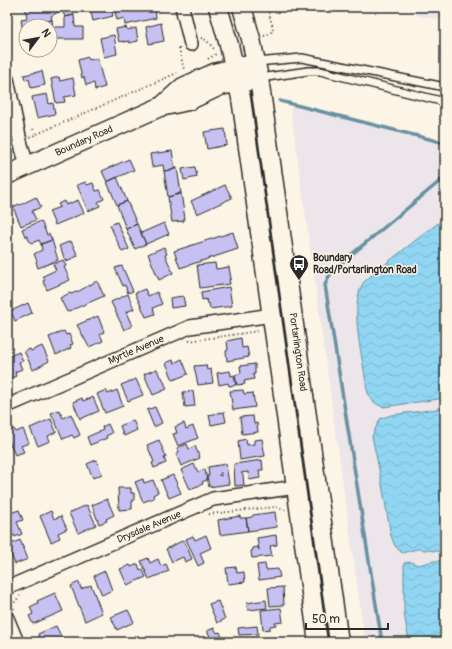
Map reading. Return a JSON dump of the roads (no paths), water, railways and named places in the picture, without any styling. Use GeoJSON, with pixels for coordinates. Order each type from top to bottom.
{"type":"FeatureCollection","features":[{"type":"Feature","properties":{"kind":"main road","name":"Portarlington Road"},"geometry":{"type":"LineString","coordinates":[[218,7],[229,45],[241,98],[318,642]]}},
{"type":"Feature","properties":{"kind":"main road","name":"Portarlington Road"},"geometry":{"type":"LineString","coordinates":[[242,7],[258,70],[339,642]]}},
{"type":"Feature","properties":{"kind":"main road","name":"Boundary Road"},"geometry":{"type":"LineString","coordinates":[[7,175],[160,107],[183,87],[214,73],[236,76],[258,70]]}},
{"type":"Feature","properties":{"kind":"street"},"geometry":{"type":"LineString","coordinates":[[182,7],[189,39]]}},
{"type":"Feature","properties":{"kind":"street"},"geometry":{"type":"LineString","coordinates":[[7,79],[20,141],[27,166]]}},
{"type":"Feature","properties":{"kind":"street","name":"Myrtle Avenue"},"geometry":{"type":"LineString","coordinates":[[7,406],[190,327],[272,315]]}},
{"type":"Feature","properties":{"kind":"street","name":"Drysdale Avenue"},"geometry":{"type":"LineString","coordinates":[[7,588],[213,499],[296,487]]}},
{"type":"Feature","properties":{"kind":"street"},"geometry":{"type":"LineString","coordinates":[[11,615],[17,642]]}},
{"type":"Feature","properties":{"kind":"lane"},"geometry":{"type":"LineString","coordinates":[[258,70],[302,58],[445,87]]}},
{"type":"Feature","properties":{"kind":"lane"},"geometry":{"type":"LineString","coordinates":[[258,70],[320,70],[445,102]]}},
{"type":"Feature","properties":{"kind":"water"},"geometry":{"type":"Polygon","coordinates":[[[445,218],[445,398],[384,407],[378,405],[373,402],[368,393],[357,327],[357,304],[362,285],[367,279],[445,218]]]}},
{"type":"Feature","properties":{"kind":"water"},"geometry":{"type":"Polygon","coordinates":[[[445,408],[445,552],[417,549],[402,553],[395,546],[391,536],[372,436],[380,419],[391,415],[445,408]]]}},
{"type":"Feature","properties":{"kind":"water"},"geometry":{"type":"Polygon","coordinates":[[[434,561],[445,561],[445,642],[409,642],[404,613],[404,563],[411,562],[418,565],[434,561]]]}},
{"type":"Feature","properties":{"kind":"waterway"},"geometry":{"type":"LineString","coordinates":[[280,101],[445,143]]}},
{"type":"Feature","properties":{"kind":"waterway"},"geometry":{"type":"LineString","coordinates":[[382,642],[325,285],[334,269],[445,177]]}},
{"type":"Feature","properties":{"kind":"place","name":"Boundary Road/Portarlington Road"},"geometry":{"type":"Point","coordinates":[299,281]}}]}
